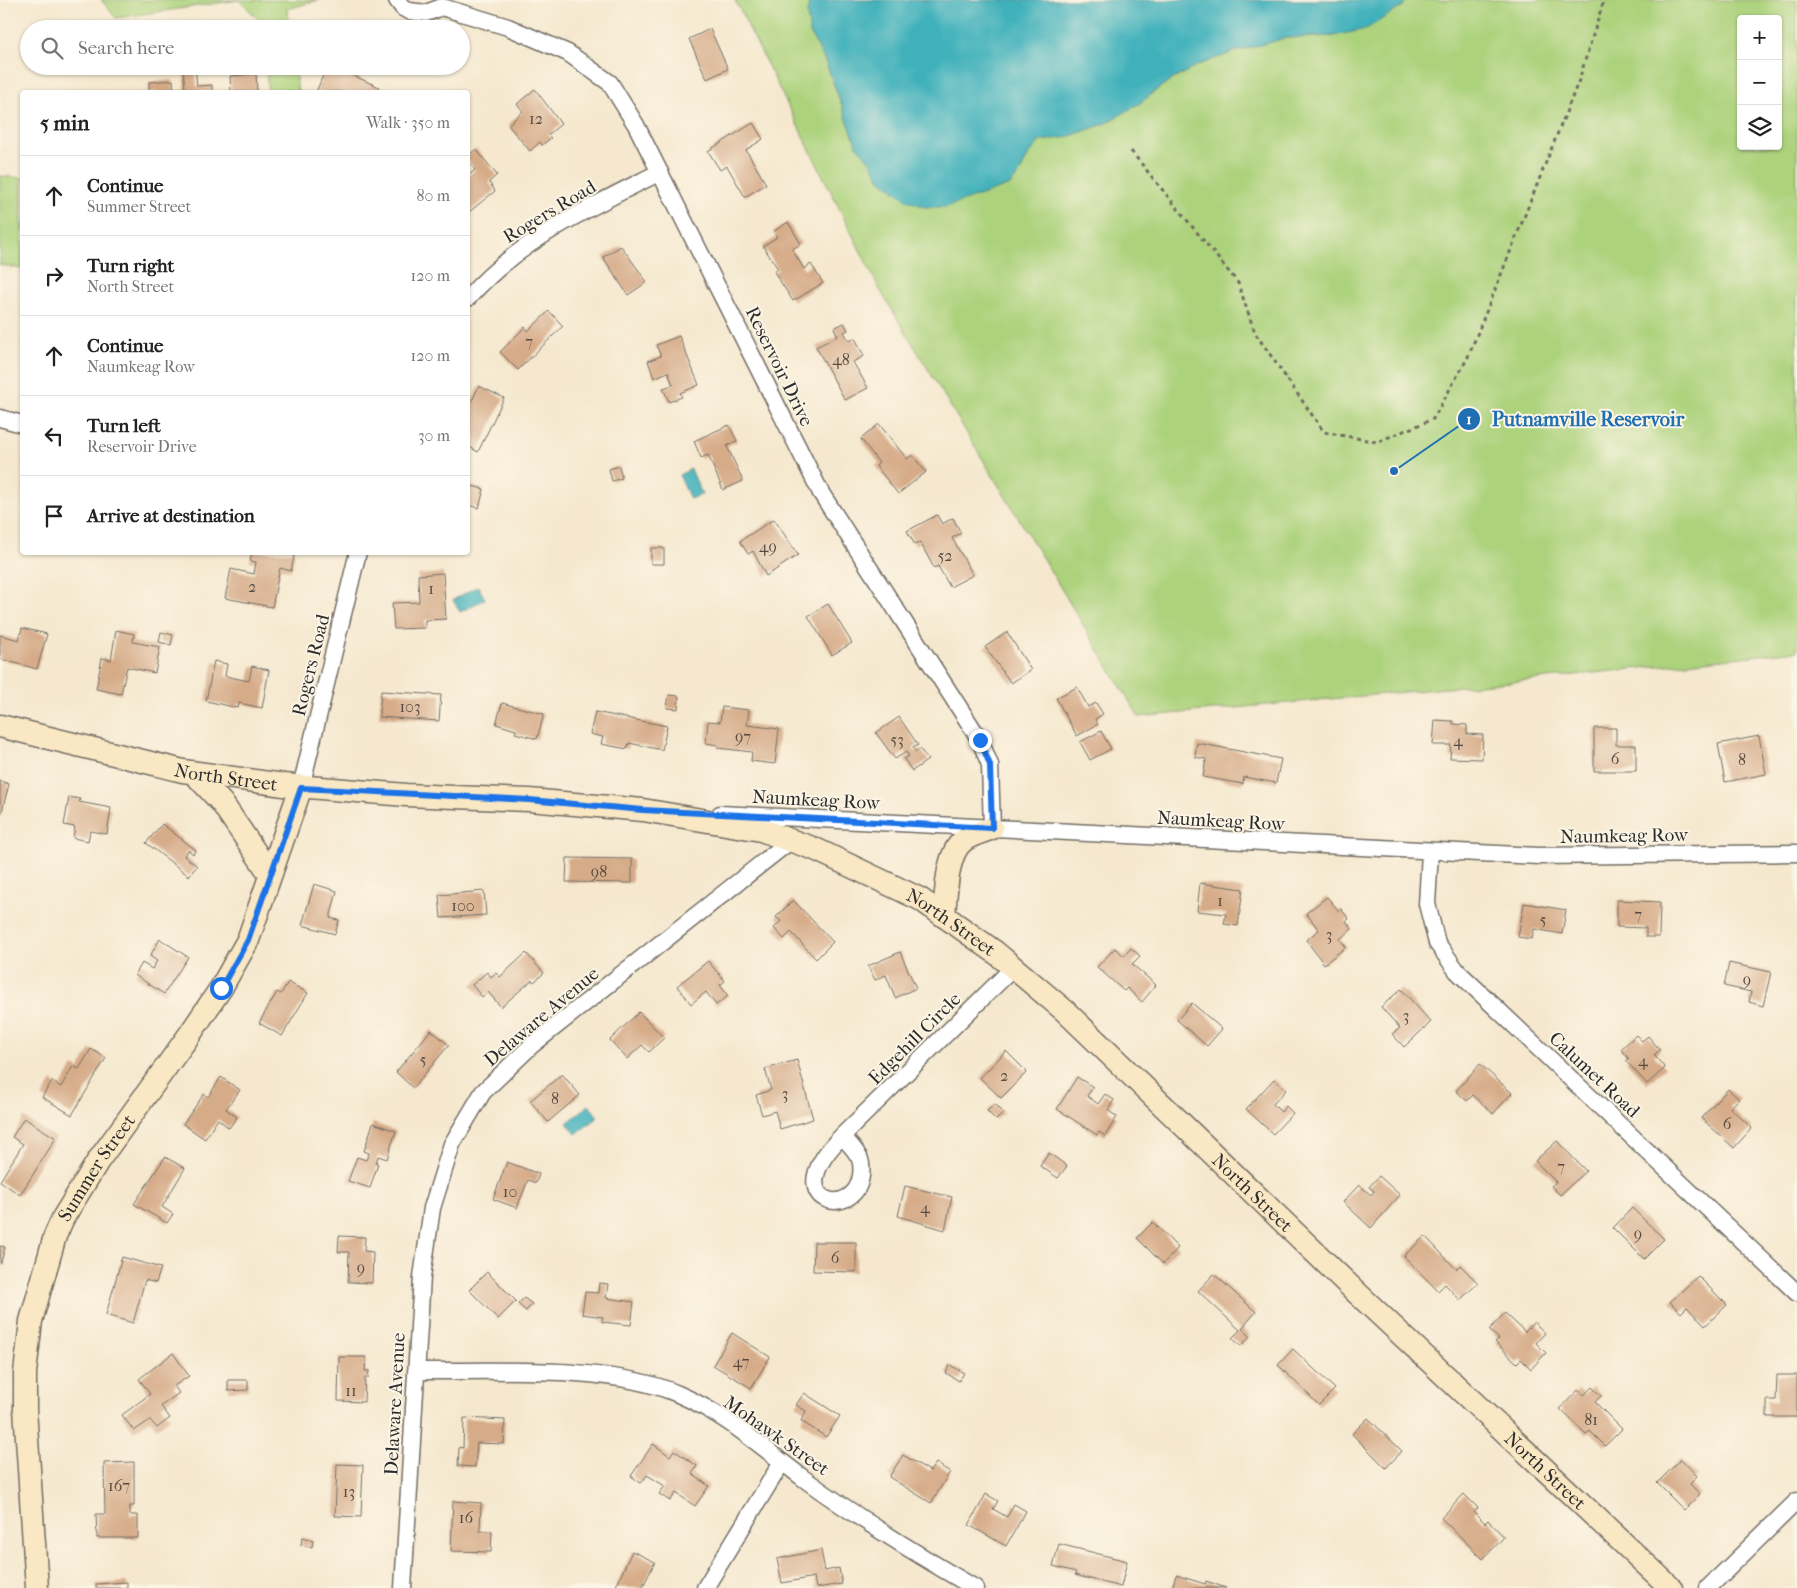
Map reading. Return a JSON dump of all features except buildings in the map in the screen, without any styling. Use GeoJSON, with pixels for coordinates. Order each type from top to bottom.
{"type":"FeatureCollection","features":[{"type":"Feature","properties":{"kind":"street","name":"Reservoir Drive"},"geometry":{"type":"LineString","coordinates":[[398,0],[403,8],[409,11],[426,12],[440,4],[508,28],[568,53],[610,83],[636,125],[821,493],[980,740],[990,765],[992,828]]}},
{"type":"Feature","properties":{"kind":"street","name":"Rogers Road"},"geometry":{"type":"LineString","coordinates":[[470,296],[516,251],[561,223],[660,172]]}},
{"type":"Feature","properties":{"kind":"street"},"geometry":{"type":"LineString","coordinates":[[0,418],[20,423]]}},
{"type":"Feature","properties":{"kind":"street","name":"Rogers Road"},"geometry":{"type":"LineString","coordinates":[[301,788],[357,555]]}},
{"type":"Feature","properties":{"kind":"street","name":"North Street"},"geometry":{"type":"LineString","coordinates":[[0,726],[194,773],[301,788],[529,800],[643,810],[761,830],[815,850],[920,899],[1013,968],[1065,1011],[1356,1292],[1671,1588]]}},
{"type":"Feature","properties":{"kind":"street"},"geometry":{"type":"LineString","coordinates":[[194,773],[222,803],[270,874]]}},
{"type":"Feature","properties":{"kind":"street","name":"Summer Street"},"geometry":{"type":"LineString","coordinates":[[37,1588],[25,1409],[26,1373],[31,1321],[55,1236],[63,1218],[98,1161],[221,988],[248,940],[301,788]]}},
{"type":"Feature","properties":{"kind":"street","name":"Naumkeag Row"},"geometry":{"type":"LineString","coordinates":[[643,810],[1430,852],[1539,856],[1797,853]]}},
{"type":"Feature","properties":{"kind":"street"},"geometry":{"type":"LineString","coordinates":[[944,916],[948,876],[954,852],[963,841],[992,828]]}},
{"type":"Feature","properties":{"kind":"street","name":"Delaware Avenue"},"geometry":{"type":"LineString","coordinates":[[403,1588],[422,1277],[432,1208],[452,1144],[483,1092],[532,1045],[790,840]]}},
{"type":"Feature","properties":{"kind":"street","name":"Calumet Road"},"geometry":{"type":"LineString","coordinates":[[1430,852],[1427,904],[1438,943],[1458,971],[1797,1292]]}},
{"type":"Feature","properties":{"kind":"street","name":"Edgehill Circle"},"geometry":{"type":"LineString","coordinates":[[842,1136],[1013,968]]}},
{"type":"Feature","properties":{"kind":"street","name":"Mohawk Street"},"geometry":{"type":"LineString","coordinates":[[416,1371],[551,1373],[622,1378],[678,1394],[740,1429],[782,1462],[865,1521],[975,1588]]}},
{"type":"Feature","properties":{"kind":"street"},"geometry":{"type":"LineString","coordinates":[[705,1588],[782,1462]]}},
{"type":"Feature","properties":{"kind":"street"},"geometry":{"type":"LineString","coordinates":[[1708,1588],[1797,1501]]}},
{"type":"Feature","properties":{"kind":"path"},"geometry":{"type":"LineString","coordinates":[[1131,150],[1238,282],[1255,333],[1324,432],[1377,442],[1432,419],[1468,357],[1579,80],[1604,0]]}},
{"type":"Feature","properties":{"kind":"green space"},"geometry":{"type":"Polygon","coordinates":[[[101,0],[239,0],[116,18],[101,0]]]}},
{"type":"Feature","properties":{"kind":"green space"},"geometry":{"type":"Polygon","coordinates":[[[239,0],[319,0],[287,9],[288,20],[259,20],[239,0]]]}},
{"type":"Feature","properties":{"kind":"green space"},"geometry":{"type":"Polygon","coordinates":[[[735,0],[810,0],[807,13],[810,33],[826,63],[857,146],[870,161],[880,180],[946,206],[977,195],[1019,174],[1029,154],[1040,141],[1067,137],[1140,103],[1163,85],[1198,65],[1234,52],[1286,38],[1334,36],[1402,7],[1407,0],[1797,0],[1797,651],[1511,682],[1139,717],[880,290],[735,0]]]}},
{"type":"Feature","properties":{"kind":"green space"},"geometry":{"type":"Polygon","coordinates":[[[267,75],[295,75],[298,90],[268,90],[267,75]]]}},
{"type":"Feature","properties":{"kind":"green space"},"geometry":{"type":"Polygon","coordinates":[[[0,176],[20,178],[20,269],[0,265],[0,176]]]}},
{"type":"Feature","properties":{"kind":"water"},"geometry":{"type":"Polygon","coordinates":[[[810,0],[1407,0],[1402,7],[1366,29],[1334,36],[1286,38],[1234,52],[1198,65],[1163,85],[1140,103],[1107,123],[1067,137],[1040,141],[1029,154],[1019,174],[1010,185],[946,207],[925,207],[907,200],[880,179],[870,161],[857,146],[826,63],[810,33],[807,13],[810,0]]]}},
{"type":"Feature","properties":{"kind":"water"},"geometry":{"type":"Polygon","coordinates":[[[691,469],[702,494],[690,499],[679,475],[691,469]]]}},
{"type":"Feature","properties":{"kind":"water"},"geometry":{"type":"Polygon","coordinates":[[[478,586],[485,599],[460,612],[453,600],[478,586]]]}},
{"type":"Feature","properties":{"kind":"water"},"geometry":{"type":"Polygon","coordinates":[[[589,1105],[598,1117],[576,1134],[567,1123],[589,1105]]]}},
{"type":"Feature","properties":{"kind":"place","name":"Putnamville Reservoir"},"geometry":{"type":"Point","coordinates":[1394,471]}},
{"type":"Feature","properties":{"kind":"route"},"geometry":{"type":"LineString","coordinates":[[221,988],[248,940],[276,854],[301,788],[529,800],[643,810],[992,828],[990,765],[980,740]]}}]}
